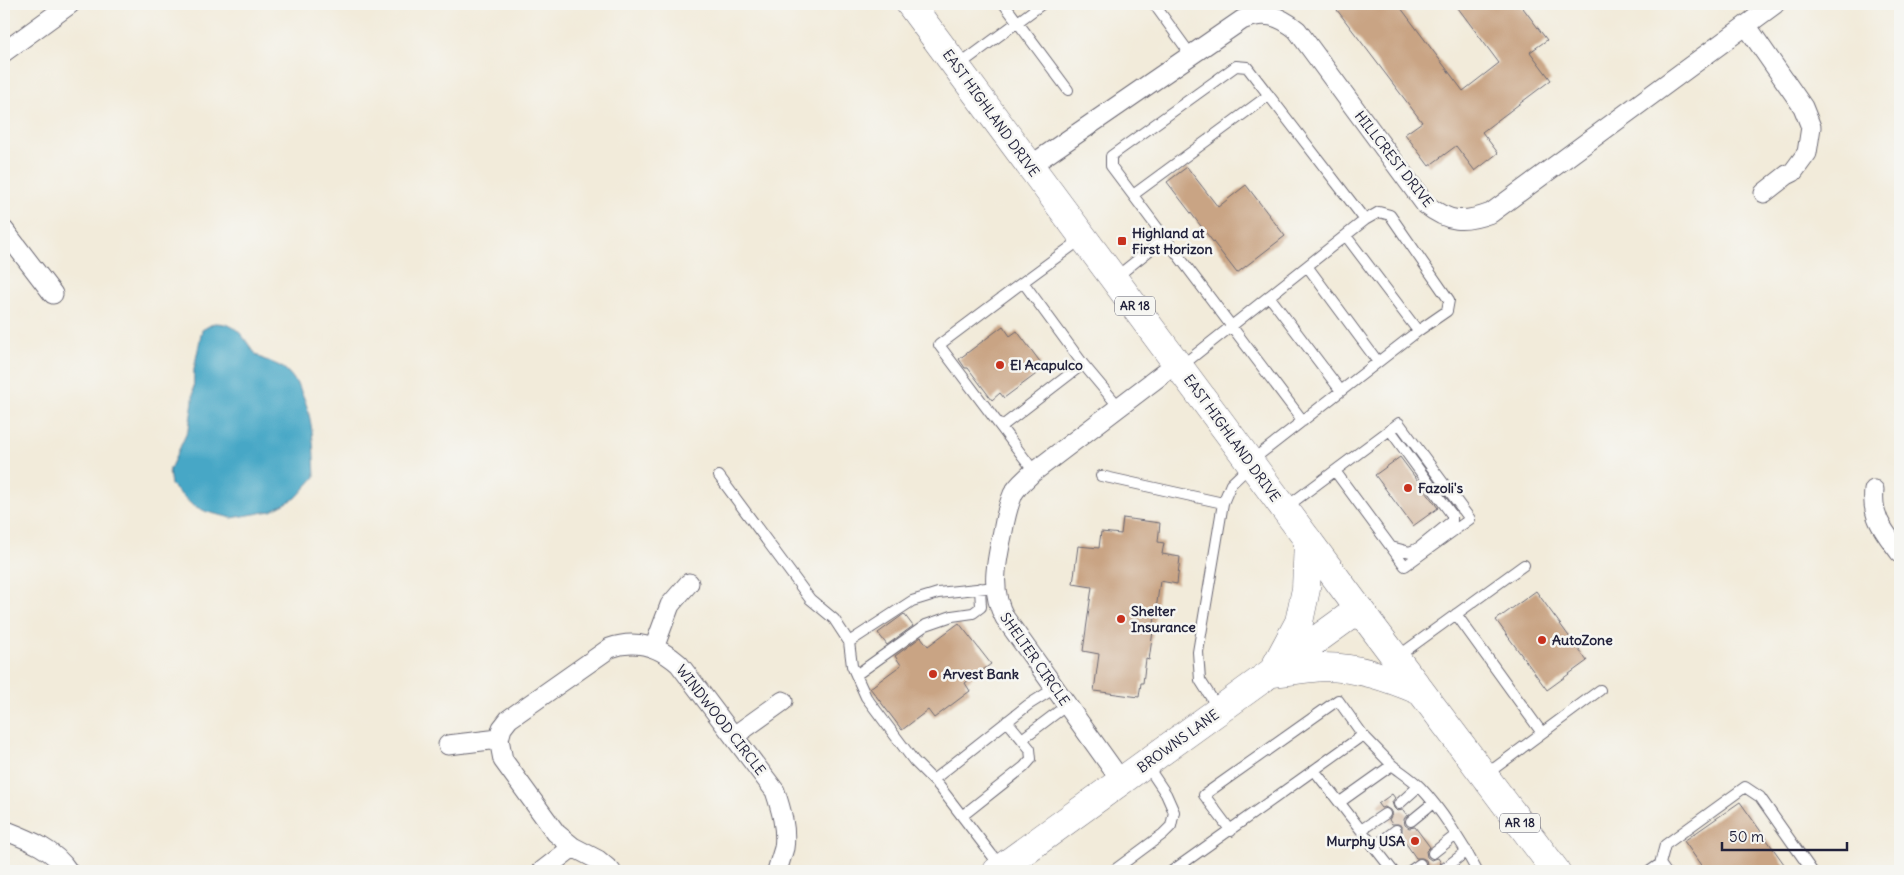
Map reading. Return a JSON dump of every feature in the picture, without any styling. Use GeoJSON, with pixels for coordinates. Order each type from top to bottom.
{"type":"FeatureCollection","features":[{"type":"Feature","properties":{"kind":"main road","name":"EAST HIGHLAND DRIVE"},"geometry":{"type":"LineString","coordinates":[[910,4],[1284,509],[1556,871]]}},
{"type":"Feature","properties":{"kind":"main road"},"geometry":{"type":"LineString","coordinates":[[1272,673],[1298,622],[1306,589],[1308,540]]}},
{"type":"Feature","properties":{"kind":"main road","name":"BROWNS LANE"},"geometry":{"type":"LineString","coordinates":[[999,870],[1359,609]]}},
{"type":"Feature","properties":{"kind":"main road"},"geometry":{"type":"LineString","coordinates":[[1272,673],[1324,667],[1357,670],[1386,677],[1420,691]]}},
{"type":"Feature","properties":{"kind":"street"},"geometry":{"type":"LineString","coordinates":[[4,52],[70,4]]}},
{"type":"Feature","properties":{"kind":"street","name":"HILLCREST DRIVE"},"geometry":{"type":"LineString","coordinates":[[1030,166],[1242,20],[1254,15],[1266,14],[1289,23],[1297,30],[1425,204],[1438,214],[1455,220],[1474,220],[1491,213],[1775,4]]}},
{"type":"Feature","properties":{"kind":"street"},"geometry":{"type":"LineString","coordinates":[[1746,25],[1802,107],[1811,127],[1809,148],[1798,166],[1793,172],[1764,193]]}},
{"type":"Feature","properties":{"kind":"street"},"geometry":{"type":"LineString","coordinates":[[4,230],[52,294]]}},
{"type":"Feature","properties":{"kind":"street","name":"SHELTER CIRCLE"},"geometry":{"type":"LineString","coordinates":[[1122,782],[1005,618],[996,596],[988,588],[995,570],[1007,511],[1014,493],[1021,483],[1119,407],[1179,365]]}},
{"type":"Feature","properties":{"kind":"street"},"geometry":{"type":"LineString","coordinates":[[1874,490],[1873,502],[1879,523],[1900,553]]}},
{"type":"Feature","properties":{"kind":"street"},"geometry":{"type":"LineString","coordinates":[[654,648],[670,606],[689,583]]}},
{"type":"Feature","properties":{"kind":"street","name":"WINDWOOD CIRCLE"},"geometry":{"type":"LineString","coordinates":[[499,739],[502,728],[508,719],[610,648],[634,643],[654,648],[671,657],[678,664],[775,791],[784,826],[784,847],[777,871]]}},
{"type":"Feature","properties":{"kind":"street"},"geometry":{"type":"LineString","coordinates":[[734,736],[783,701]]}},
{"type":"Feature","properties":{"kind":"street"},"geometry":{"type":"LineString","coordinates":[[448,745],[499,739],[502,760],[556,833],[573,846],[598,860],[611,871]]}},
{"type":"Feature","properties":{"kind":"street"},"geometry":{"type":"LineString","coordinates":[[4,830],[36,843],[64,864],[68,871]]}},
{"type":"Feature","properties":{"kind":"street"},"geometry":{"type":"LineString","coordinates":[[542,871],[573,846]]}},
{"type":"Feature","properties":{"kind":"lane"},"geometry":{"type":"LineString","coordinates":[[1004,4],[1068,90]]}},
{"type":"Feature","properties":{"kind":"lane"},"geometry":{"type":"LineString","coordinates":[[957,67],[1042,4]]}},
{"type":"Feature","properties":{"kind":"lane"},"geometry":{"type":"LineString","coordinates":[[1154,4],[1191,55]]}},
{"type":"Feature","properties":{"kind":"lane"},"geometry":{"type":"LineString","coordinates":[[1303,421],[1230,327],[1111,166],[1111,156],[1236,66],[1247,67],[1365,220]]}},
{"type":"Feature","properties":{"kind":"lane"},"geometry":{"type":"LineString","coordinates":[[1133,195],[1269,95]]}},
{"type":"Feature","properties":{"kind":"lane"},"geometry":{"type":"LineString","coordinates":[[1179,365],[1365,220],[1379,212],[1390,215],[1450,300],[1447,311],[1418,331],[1303,421],[1251,463],[1231,484],[1223,503],[1198,652],[1200,680],[1220,711]]}},
{"type":"Feature","properties":{"kind":"lane"},"geometry":{"type":"LineString","coordinates":[[1346,236],[1418,331]]}},
{"type":"Feature","properties":{"kind":"lane"},"geometry":{"type":"LineString","coordinates":[[1034,472],[939,345],[1084,237]]}},
{"type":"Feature","properties":{"kind":"lane"},"geometry":{"type":"LineString","coordinates":[[1114,278],[1165,238]]}},
{"type":"Feature","properties":{"kind":"lane"},"geometry":{"type":"LineString","coordinates":[[1307,266],[1378,362]]}},
{"type":"Feature","properties":{"kind":"lane"},"geometry":{"type":"LineString","coordinates":[[1023,282],[1084,364],[1119,407]]}},
{"type":"Feature","properties":{"kind":"lane"},"geometry":{"type":"LineString","coordinates":[[1269,296],[1341,391]]}},
{"type":"Feature","properties":{"kind":"lane"},"geometry":{"type":"LineString","coordinates":[[1001,427],[1084,364]]}},
{"type":"Feature","properties":{"kind":"lane"},"geometry":{"type":"LineString","coordinates":[[1284,509],[1334,471],[1399,423],[1470,518],[1405,566],[1334,471]]}},
{"type":"Feature","properties":{"kind":"lane"},"geometry":{"type":"LineString","coordinates":[[1390,430],[1452,515],[1452,521],[1410,552],[1390,546]]}},
{"type":"Feature","properties":{"kind":"lane"},"geometry":{"type":"LineString","coordinates":[[720,476],[810,599],[834,619],[849,642],[852,666],[866,697],[914,761],[933,780],[962,816],[999,870]]}},
{"type":"Feature","properties":{"kind":"lane"},"geometry":{"type":"LineString","coordinates":[[1101,476],[1223,503]]}},
{"type":"Feature","properties":{"kind":"lane"},"geometry":{"type":"LineString","coordinates":[[1396,658],[1524,565]]}},
{"type":"Feature","properties":{"kind":"lane"},"geometry":{"type":"LineString","coordinates":[[849,642],[912,601],[938,593],[988,588],[981,607],[973,613],[952,616],[926,625],[856,675]]}},
{"type":"Feature","properties":{"kind":"lane"},"geometry":{"type":"LineString","coordinates":[[1456,614],[1542,733]]}},
{"type":"Feature","properties":{"kind":"lane"},"geometry":{"type":"LineString","coordinates":[[933,780],[1028,705],[1055,688]]}},
{"type":"Feature","properties":{"kind":"lane"},"geometry":{"type":"LineString","coordinates":[[1484,776],[1600,690]]}},
{"type":"Feature","properties":{"kind":"lane"},"geometry":{"type":"LineString","coordinates":[[1231,831],[1204,795],[1338,700],[1363,735],[1392,765],[1420,786],[1467,851],[1477,871]]}},
{"type":"Feature","properties":{"kind":"lane"},"geometry":{"type":"LineString","coordinates":[[1022,739],[1067,705]]}},
{"type":"Feature","properties":{"kind":"lane"},"geometry":{"type":"LineString","coordinates":[[962,816],[1024,767],[1031,759],[1030,750],[1007,721]]}},
{"type":"Feature","properties":{"kind":"lane"},"geometry":{"type":"LineString","coordinates":[[1172,871],[1231,831],[1363,735]]}},
{"type":"Feature","properties":{"kind":"lane"},"geometry":{"type":"LineString","coordinates":[[1113,871],[1171,826],[1174,812],[1166,794],[1146,764]]}},
{"type":"Feature","properties":{"kind":"lane"},"geometry":{"type":"LineString","coordinates":[[1340,802],[1392,765]]}},
{"type":"Feature","properties":{"kind":"lane"},"geometry":{"type":"LineString","coordinates":[[1314,770],[1393,871]]}},
{"type":"Feature","properties":{"kind":"lane"},"geometry":{"type":"LineString","coordinates":[[1399,804],[1420,786]]}},
{"type":"Feature","properties":{"kind":"lane"},"geometry":{"type":"LineString","coordinates":[[1650,871],[1662,868],[1665,845],[1745,787],[1760,797],[1812,871]]}},
{"type":"Feature","properties":{"kind":"lane"},"geometry":{"type":"LineString","coordinates":[[1411,821],[1433,803]]}},
{"type":"Feature","properties":{"kind":"lane"},"geometry":{"type":"LineString","coordinates":[[1361,830],[1385,814]]}},
{"type":"Feature","properties":{"kind":"lane"},"geometry":{"type":"LineString","coordinates":[[1374,847],[1396,830]]}},
{"type":"Feature","properties":{"kind":"lane"},"geometry":{"type":"LineString","coordinates":[[1434,853],[1456,835]]}},
{"type":"Feature","properties":{"kind":"lane"},"geometry":{"type":"LineString","coordinates":[[1445,868],[1467,851]]}},
{"type":"Feature","properties":{"kind":"lane"},"geometry":{"type":"LineString","coordinates":[[1410,871],[1420,864]]}},
{"type":"Feature","properties":{"kind":"water"},"geometry":{"type":"Polygon","coordinates":[[[214,323],[236,329],[257,355],[287,371],[296,382],[307,407],[312,435],[315,477],[296,498],[271,511],[232,518],[207,512],[192,505],[171,485],[169,471],[189,428],[193,401],[194,369],[202,330],[214,323]]]}},
{"type":"Feature","properties":{"kind":"building"},"geometry":{"type":"Polygon","coordinates":[[[1346,4],[1398,4],[1463,91],[1499,63],[1455,4],[1520,4],[1547,40],[1530,52],[1551,80],[1482,132],[1498,153],[1475,171],[1456,146],[1429,166],[1405,134],[1422,122],[1337,10],[1346,4]]]}},
{"type":"Feature","properties":{"kind":"building"},"geometry":{"type":"Polygon","coordinates":[[[1187,167],[1218,207],[1246,185],[1285,236],[1237,273],[1167,182],[1187,167]]]}},
{"type":"Feature","properties":{"kind":"building","name":"El Acapulco"},"geometry":{"type":"Polygon","coordinates":[[[1003,326],[1010,336],[1017,331],[1041,363],[1036,367],[1039,372],[1004,398],[1000,393],[992,400],[959,359],[1003,326]]]}},
{"type":"Feature","properties":{"kind":"building","name":"Fazoli's"},"geometry":{"type":"Polygon","coordinates":[[[1400,457],[1438,508],[1413,526],[1375,475],[1400,457]]]}},
{"type":"Feature","properties":{"kind":"building","name":"Shelter Insurance"},"geometry":{"type":"Polygon","coordinates":[[[1123,518],[1160,523],[1158,542],[1164,543],[1162,554],[1180,557],[1177,584],[1160,581],[1149,660],[1146,659],[1139,697],[1094,691],[1099,654],[1083,651],[1092,587],[1073,584],[1078,546],[1099,548],[1101,532],[1121,534],[1123,518]]]}},
{"type":"Feature","properties":{"kind":"building","name":"AutoZone"},"geometry":{"type":"Polygon","coordinates":[[[1536,591],[1587,661],[1547,690],[1496,620],[1536,591]]]}},
{"type":"Feature","properties":{"kind":"building"},"geometry":{"type":"Polygon","coordinates":[[[904,614],[913,626],[887,645],[878,633],[904,614]]]}},
{"type":"Feature","properties":{"kind":"building","name":"Arvest Bank"},"geometry":{"type":"Polygon","coordinates":[[[959,623],[991,664],[965,683],[970,691],[934,718],[928,710],[902,730],[870,688],[901,665],[895,656],[921,637],[928,646],[959,623]]]}},
{"type":"Feature","properties":{"kind":"building","name":"Murphy USA"},"geometry":{"type":"Polygon","coordinates":[[[1392,794],[1395,798],[1392,802],[1394,808],[1397,811],[1403,810],[1407,815],[1404,819],[1405,825],[1409,828],[1415,827],[1430,847],[1426,851],[1427,857],[1431,860],[1438,858],[1441,863],[1439,871],[1426,871],[1424,869],[1427,864],[1426,860],[1416,858],[1400,835],[1402,826],[1392,824],[1389,820],[1392,814],[1390,810],[1385,807],[1381,808],[1378,804],[1392,794]]]}},
{"type":"Feature","properties":{"kind":"building"},"geometry":{"type":"Polygon","coordinates":[[[1740,802],[1789,871],[1705,871],[1684,841],[1740,802]]]}},
{"type":"Feature","properties":{"kind":"place","name":"Highland at First Horizon"},"geometry":{"type":"Point","coordinates":[1122,241]}},
{"type":"Feature","properties":{"kind":"place","name":"El Acapulco"},"geometry":{"type":"Point","coordinates":[1000,365]}},
{"type":"Feature","properties":{"kind":"place","name":"Fazoli's"},"geometry":{"type":"Point","coordinates":[1408,488]}},
{"type":"Feature","properties":{"kind":"place","name":"Shelter Insurance"},"geometry":{"type":"Point","coordinates":[1121,619]}},
{"type":"Feature","properties":{"kind":"place","name":"AutoZone"},"geometry":{"type":"Point","coordinates":[1542,640]}},
{"type":"Feature","properties":{"kind":"place","name":"Arvest Bank"},"geometry":{"type":"Point","coordinates":[933,674]}},
{"type":"Feature","properties":{"kind":"place","name":"Murphy USA"},"geometry":{"type":"Point","coordinates":[1415,841]}}]}
